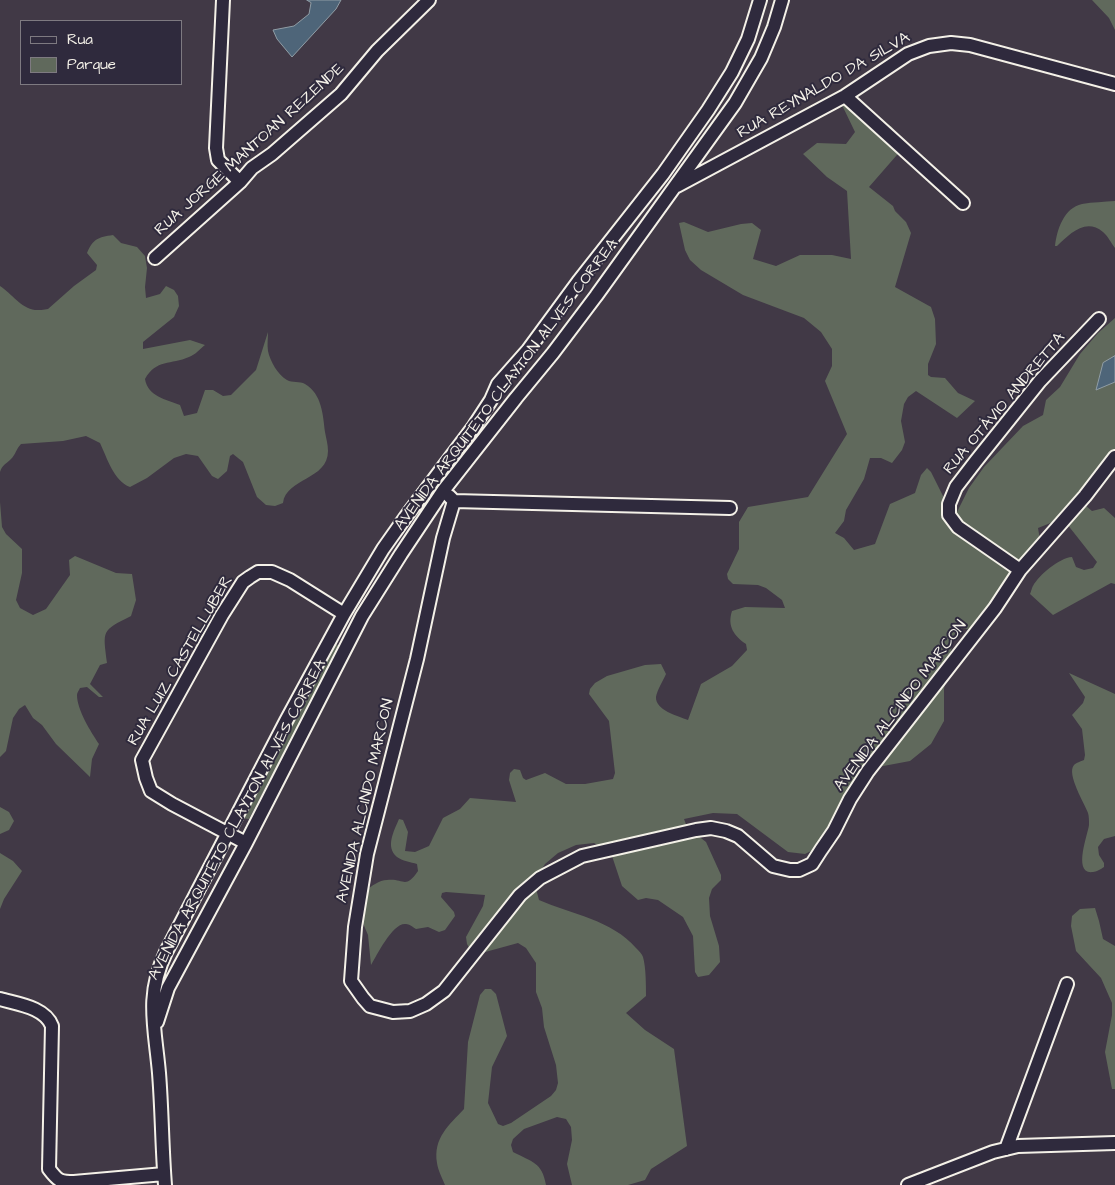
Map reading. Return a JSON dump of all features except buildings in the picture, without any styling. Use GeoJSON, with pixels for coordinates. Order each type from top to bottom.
{"type":"FeatureCollection","features":[{"type":"Feature","properties":{"kind":"street"},"geometry":{"type":"LineString","coordinates":[[223,0],[216,148],[218,160],[240,182]]}},
{"type":"Feature","properties":{"kind":"street","name":"RUA JORGE MANTOAN REZENDE"},"geometry":{"type":"LineString","coordinates":[[155,258],[240,182],[252,168],[272,154],[341,94],[377,52],[430,0]]}},
{"type":"Feature","properties":{"kind":"street","name":"AVENIDA ARQUITETO CLAYTON ALVES CORREA"},"geometry":{"type":"LineString","coordinates":[[154,1031],[154,987],[159,967],[227,833],[344,614],[407,515],[474,426],[491,400],[498,384],[528,350],[578,282],[663,174],[708,110],[732,72],[748,39],[760,0]]}},
{"type":"Feature","properties":{"kind":"street","name":"AVENIDA ARQUITETO CLAYTON ALVES CORREA"},"geometry":{"type":"LineString","coordinates":[[154,1031],[168,988],[246,843],[362,616],[443,491],[596,296],[739,96],[761,58],[774,27],[782,0]]}},
{"type":"Feature","properties":{"kind":"street","name":"RUA REYNALDO DA SILVA"},"geometry":{"type":"LineString","coordinates":[[673,188],[845,96],[908,54],[928,46],[951,43],[970,45],[1115,84]]}},
{"type":"Feature","properties":{"kind":"street"},"geometry":{"type":"LineString","coordinates":[[845,96],[963,203]]}},
{"type":"Feature","properties":{"kind":"street","name":"RUA OTÁVIO ANDRETTA"},"geometry":{"type":"LineString","coordinates":[[1020,570],[958,527],[949,515],[949,504],[956,487],[1040,381],[1099,319]]}},
{"type":"Feature","properties":{"kind":"street"},"geometry":{"type":"LineString","coordinates":[[498,384],[510,389],[516,398]]}},
{"type":"Feature","properties":{"kind":"street"},"geometry":{"type":"LineString","coordinates":[[474,426],[479,433],[488,434]]}},
{"type":"Feature","properties":{"kind":"street","name":"AVENIDA ALCINDO MARCON"},"geometry":{"type":"LineString","coordinates":[[454,501],[443,538],[417,659],[368,854],[355,927],[352,981],[370,1006],[393,1012],[410,1011],[426,1004],[444,991],[520,896],[540,878],[582,856],[711,828],[726,830],[738,836],[773,866],[799,870],[812,864],[834,831],[850,799],[868,771],[995,608],[1020,570],[1085,496],[1115,457]]}},
{"type":"Feature","properties":{"kind":"street"},"geometry":{"type":"LineString","coordinates":[[432,484],[454,501],[730,508]]}},
{"type":"Feature","properties":{"kind":"street","name":"RUA LUIZ CASTELLUBER"},"geometry":{"type":"LineString","coordinates":[[246,843],[172,804],[152,791],[146,778],[142,760],[222,615],[243,582],[258,572],[272,572],[296,584],[344,614]]}},
{"type":"Feature","properties":{"kind":"street"},"geometry":{"type":"LineString","coordinates":[[1006,1149],[1067,984]]}},
{"type":"Feature","properties":{"kind":"street"},"geometry":{"type":"LineString","coordinates":[[0,999],[40,1012],[50,1020],[52,1026],[50,1169],[56,1178],[62,1182],[165,1179],[159,1072],[154,1031]]}},
{"type":"Feature","properties":{"kind":"street"},"geometry":{"type":"LineString","coordinates":[[908,1185],[994,1152],[1018,1146],[1115,1143]]}},
{"type":"Feature","properties":{"kind":"green space"},"geometry":{"type":"Polygon","coordinates":[[[1092,0],[1115,0],[1115,30],[1109,18],[1092,0]]]}},
{"type":"Feature","properties":{"kind":"green space"},"geometry":{"type":"Polygon","coordinates":[[[842,105],[867,110],[892,127],[903,148],[869,187],[893,206],[895,211],[906,222],[911,233],[895,287],[931,307],[935,319],[936,344],[928,364],[928,375],[945,378],[958,393],[975,401],[957,418],[916,391],[908,397],[904,404],[901,421],[905,442],[902,450],[892,463],[881,458],[870,458],[864,479],[846,510],[844,521],[835,533],[844,538],[854,550],[875,544],[890,504],[915,493],[921,475],[927,468],[931,472],[954,518],[969,488],[984,467],[1023,426],[1043,415],[1046,400],[1060,387],[1080,354],[1098,333],[1115,318],[1115,460],[1091,490],[1086,506],[1092,511],[1104,508],[1115,518],[1115,584],[1111,583],[1053,615],[1030,594],[1036,582],[1050,568],[1067,558],[1072,557],[1076,567],[1084,570],[1093,568],[1097,562],[1067,524],[1058,520],[1038,528],[1040,540],[972,630],[962,628],[954,635],[944,689],[944,721],[931,744],[910,761],[878,767],[817,848],[805,854],[788,852],[737,814],[713,813],[684,819],[687,827],[706,842],[721,875],[721,880],[712,889],[709,898],[710,916],[719,946],[720,962],[709,975],[698,977],[695,972],[693,936],[683,917],[658,900],[646,898],[638,900],[622,886],[611,853],[594,843],[576,845],[558,853],[545,864],[534,881],[539,900],[603,924],[626,938],[643,956],[646,996],[626,1013],[645,1030],[674,1049],[687,1146],[651,1169],[645,1180],[628,1185],[572,1185],[567,1164],[572,1140],[571,1127],[566,1119],[557,1117],[524,1129],[513,1139],[511,1145],[513,1152],[539,1167],[546,1185],[445,1185],[438,1166],[437,1146],[443,1133],[464,1109],[468,1042],[480,995],[485,989],[491,989],[496,994],[507,1036],[492,1067],[488,1103],[498,1124],[503,1126],[511,1123],[551,1096],[556,1090],[558,1083],[556,1065],[544,1027],[542,1008],[536,992],[536,963],[526,948],[518,943],[478,954],[472,953],[467,944],[466,937],[483,906],[485,895],[446,892],[442,893],[441,897],[454,912],[455,916],[445,930],[439,932],[428,927],[416,929],[407,924],[401,925],[391,933],[371,965],[368,935],[359,914],[365,891],[384,880],[407,882],[418,871],[417,864],[399,858],[393,853],[391,844],[399,819],[403,820],[408,832],[405,851],[415,852],[429,846],[443,818],[460,809],[470,798],[516,802],[509,780],[510,773],[514,769],[520,770],[523,778],[526,780],[545,773],[566,784],[585,784],[613,779],[615,773],[609,721],[589,694],[590,689],[595,683],[607,676],[645,665],[661,664],[666,674],[656,697],[657,702],[659,706],[668,712],[688,720],[701,684],[732,666],[747,650],[746,644],[738,638],[731,626],[732,611],[745,607],[785,608],[782,600],[766,588],[758,585],[733,584],[728,579],[727,574],[739,549],[739,522],[748,507],[808,497],[847,434],[825,381],[832,366],[832,349],[821,332],[804,318],[743,295],[701,270],[690,260],[685,250],[679,223],[684,222],[708,232],[752,223],[761,230],[753,259],[776,266],[800,255],[832,255],[851,259],[847,191],[827,177],[803,154],[817,143],[846,144],[855,132],[842,105]]]}},
{"type":"Feature","properties":{"kind":"green space"},"geometry":{"type":"Polygon","coordinates":[[[1115,201],[1115,248],[1103,232],[1090,226],[1078,229],[1055,246],[1060,226],[1070,210],[1082,204],[1115,201]]]}},
{"type":"Feature","properties":{"kind":"green space"},"geometry":{"type":"Polygon","coordinates":[[[113,235],[121,243],[137,247],[145,256],[147,268],[146,298],[160,294],[166,286],[174,290],[178,296],[179,306],[174,317],[143,342],[143,349],[190,340],[205,345],[191,356],[164,363],[154,368],[145,379],[154,394],[180,405],[184,416],[197,413],[205,390],[213,390],[223,396],[231,395],[256,370],[268,332],[269,355],[278,371],[287,380],[305,384],[315,393],[321,405],[328,448],[326,461],[315,474],[291,488],[283,503],[275,506],[266,505],[257,497],[243,462],[233,454],[230,456],[227,471],[218,479],[212,476],[198,456],[186,454],[174,458],[147,478],[130,487],[124,484],[115,474],[100,443],[86,436],[63,441],[21,444],[0,472],[0,286],[25,307],[35,310],[48,309],[96,270],[97,265],[87,253],[89,248],[97,239],[113,235]]]}},
{"type":"Feature","properties":{"kind":"green space"},"geometry":{"type":"Polygon","coordinates":[[[0,502],[2,527],[6,534],[22,549],[22,573],[16,600],[20,608],[33,615],[46,609],[70,575],[69,560],[75,556],[116,573],[132,574],[136,600],[131,616],[114,625],[106,633],[107,663],[100,665],[90,684],[103,697],[99,697],[87,687],[80,688],[77,694],[82,714],[99,744],[92,759],[90,777],[56,744],[42,725],[33,718],[25,705],[19,709],[13,718],[6,751],[0,757],[0,502]]]}},
{"type":"Feature","properties":{"kind":"green space"},"geometry":{"type":"Polygon","coordinates":[[[335,643],[340,647],[249,819],[241,818],[335,643]]]}},
{"type":"Feature","properties":{"kind":"green space"},"geometry":{"type":"Polygon","coordinates":[[[1069,673],[1115,694],[1115,836],[1104,839],[1098,847],[1104,867],[1094,872],[1087,871],[1083,867],[1082,861],[1089,817],[1072,775],[1074,765],[1084,760],[1085,755],[1082,729],[1072,715],[1083,703],[1085,697],[1069,673]]]}},
{"type":"Feature","properties":{"kind":"green space"},"geometry":{"type":"Polygon","coordinates":[[[0,807],[9,812],[14,821],[9,830],[0,834],[0,807]]]}},
{"type":"Feature","properties":{"kind":"green space"},"geometry":{"type":"Polygon","coordinates":[[[0,853],[13,861],[22,871],[4,899],[0,909],[0,853]]]}},
{"type":"Feature","properties":{"kind":"green space"},"geometry":{"type":"Polygon","coordinates":[[[1095,908],[1103,939],[1115,946],[1115,1089],[1112,1089],[1105,1052],[1112,1015],[1112,1003],[1101,978],[1076,951],[1071,926],[1072,916],[1080,909],[1095,908]]]}},
{"type":"Feature","properties":{"kind":"water"},"geometry":{"type":"Polygon","coordinates":[[[307,0],[341,0],[336,9],[292,57],[277,39],[273,30],[294,26],[309,14],[311,3],[307,0]]]}},
{"type":"Feature","properties":{"kind":"water"},"geometry":{"type":"Polygon","coordinates":[[[1115,356],[1115,382],[1096,390],[1103,363],[1115,356]]]}}]}
